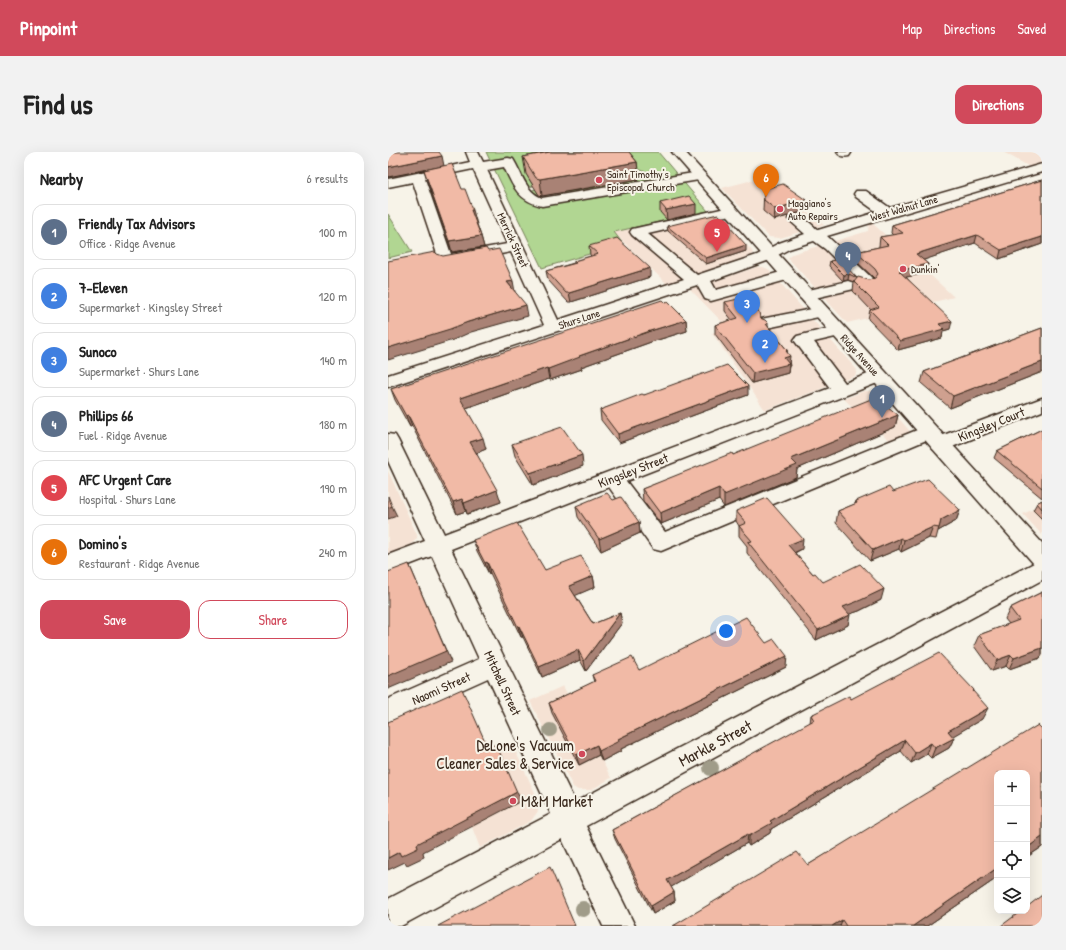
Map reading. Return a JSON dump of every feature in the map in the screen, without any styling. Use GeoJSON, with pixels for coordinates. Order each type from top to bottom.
{"type":"FeatureCollection","features":[{"type":"Feature","properties":{"kind":"street","name":"Ridge Avenue"},"geometry":{"type":"LineString","coordinates":[[678,152],[1042,558]]}},
{"type":"Feature","properties":{"kind":"street"},"geometry":{"type":"LineString","coordinates":[[388,183],[418,177],[476,161],[508,162],[530,198],[542,202],[699,176]]}},
{"type":"Feature","properties":{"kind":"street","name":"Merrick Street"},"geometry":{"type":"LineString","coordinates":[[476,161],[553,327]]}},
{"type":"Feature","properties":{"kind":"street","name":"West Walnut Lane"},"geometry":{"type":"LineString","coordinates":[[769,254],[784,246],[887,212],[1042,168]]}},
{"type":"Feature","properties":{"kind":"street"},"geometry":{"type":"LineString","coordinates":[[418,177],[445,260],[516,247]]}},
{"type":"Feature","properties":{"kind":"street"},"geometry":{"type":"LineString","coordinates":[[861,194],[887,212]]}},
{"type":"Feature","properties":{"kind":"street"},"geometry":{"type":"LineString","coordinates":[[730,211],[637,232],[698,280],[711,296],[788,275]]}},
{"type":"Feature","properties":{"kind":"street"},"geometry":{"type":"LineString","coordinates":[[795,219],[840,254],[867,282],[864,282]]}},
{"type":"Feature","properties":{"kind":"street","name":"Shurs Lane"},"geometry":{"type":"LineString","coordinates":[[388,381],[753,262],[769,254]]}},
{"type":"Feature","properties":{"kind":"street"},"geometry":{"type":"LineString","coordinates":[[806,295],[848,286]]}},
{"type":"Feature","properties":{"kind":"street"},"geometry":{"type":"LineString","coordinates":[[767,323],[822,312]]}},
{"type":"Feature","properties":{"kind":"street"},"geometry":{"type":"LineString","coordinates":[[838,331],[803,340],[841,390]]}},
{"type":"Feature","properties":{"kind":"street","name":"Kingsley Street"},"geometry":{"type":"LineString","coordinates":[[388,564],[878,376]]}},
{"type":"Feature","properties":{"kind":"street","name":"Kingsley Court"},"geometry":{"type":"LineString","coordinates":[[613,478],[662,543],[935,438],[1042,404]]}},
{"type":"Feature","properties":{"kind":"street","name":"Mitchell Street"},"geometry":{"type":"LineString","coordinates":[[388,440],[619,926]]}},
{"type":"Feature","properties":{"kind":"street","name":"Markle Street"},"geometry":{"type":"LineString","coordinates":[[388,916],[1042,569]]}},
{"type":"Feature","properties":{"kind":"street","name":"Naomi Street"},"geometry":{"type":"LineString","coordinates":[[388,712],[494,664]]}},
{"type":"Feature","properties":{"kind":"shaded area"},"geometry":{"type":"Polygon","coordinates":[[[1003,152],[1042,152],[1042,163],[1030,167],[1003,152]]]}},
{"type":"Feature","properties":{"kind":"shaded area"},"geometry":{"type":"Polygon","coordinates":[[[772,175],[776,180],[768,183],[824,225],[780,238],[769,237],[722,188],[772,175]]]}},
{"type":"Feature","properties":{"kind":"shaded area"},"geometry":{"type":"Polygon","coordinates":[[[716,210],[753,254],[750,257],[667,284],[613,232],[716,210]]]}},
{"type":"Feature","properties":{"kind":"shaded area"},"geometry":{"type":"Polygon","coordinates":[[[872,223],[954,297],[847,323],[788,258],[792,254],[868,231],[869,224],[872,223]]]}},
{"type":"Feature","properties":{"kind":"shaded area"},"geometry":{"type":"Polygon","coordinates":[[[757,267],[768,269],[857,370],[855,376],[765,410],[712,333],[728,328],[690,289],[757,267]]]}},
{"type":"Feature","properties":{"kind":"shaded area"},"geometry":{"type":"Polygon","coordinates":[[[864,391],[872,391],[879,395],[918,441],[899,449],[844,399],[864,391]]]}},
{"type":"Feature","properties":{"kind":"shaded area"},"geometry":{"type":"Polygon","coordinates":[[[388,471],[417,538],[411,545],[388,554],[388,471]]]}},
{"type":"Feature","properties":{"kind":"shaded area"},"geometry":{"type":"Polygon","coordinates":[[[1042,505],[1042,535],[1023,514],[1042,505]]]}},
{"type":"Feature","properties":{"kind":"shaded area"},"geometry":{"type":"Polygon","coordinates":[[[563,686],[611,778],[591,790],[578,790],[573,787],[530,701],[563,686]]]}},
{"type":"Feature","properties":{"kind":"shaded area"},"geometry":{"type":"Polygon","coordinates":[[[512,744],[538,799],[538,811],[531,821],[480,848],[451,773],[512,744]]]}},
{"type":"Feature","properties":{"kind":"green space"},"geometry":{"type":"Polygon","coordinates":[[[486,152],[658,152],[708,211],[614,232],[623,244],[542,268],[486,152]],[[639,169],[632,171],[526,174],[533,186],[527,187],[529,191],[536,189],[542,199],[561,195],[557,189],[572,188],[574,191],[615,183],[616,185],[645,177],[643,174],[645,172],[639,169]]]}},
{"type":"Feature","properties":{"kind":"green space"},"geometry":{"type":"Polygon","coordinates":[[[388,214],[412,252],[388,258],[388,214]]]}},
{"type":"Feature","properties":{"kind":"building"},"geometry":{"type":"Polygon","coordinates":[[[388,152],[439,152],[442,156],[388,167],[388,152]]]}},
{"type":"Feature","properties":{"kind":"building"},"geometry":{"type":"Polygon","coordinates":[[[550,152],[629,152],[637,162],[540,179],[536,178],[523,157],[550,152]]]}},
{"type":"Feature","properties":{"kind":"building"},"geometry":{"type":"Polygon","coordinates":[[[452,164],[462,189],[465,189],[481,236],[449,241],[424,170],[452,164]]]}},
{"type":"Feature","properties":{"kind":"building"},"geometry":{"type":"Polygon","coordinates":[[[1042,180],[1042,237],[1001,250],[977,235],[916,254],[928,264],[899,271],[952,321],[939,324],[944,329],[900,341],[870,310],[879,307],[854,282],[858,277],[869,280],[875,278],[878,274],[875,269],[856,252],[888,245],[880,237],[903,233],[892,225],[1042,180]]]}},
{"type":"Feature","properties":{"kind":"building"},"geometry":{"type":"Polygon","coordinates":[[[783,184],[806,200],[775,209],[764,200],[764,189],[783,184]]]}},
{"type":"Feature","properties":{"kind":"building"},"geometry":{"type":"Polygon","coordinates":[[[689,196],[696,204],[666,210],[660,203],[689,196]]]}},
{"type":"Feature","properties":{"kind":"building"},"geometry":{"type":"Polygon","coordinates":[[[718,214],[746,245],[706,258],[667,226],[718,214]]]}},
{"type":"Feature","properties":{"kind":"building"},"geometry":{"type":"Polygon","coordinates":[[[617,238],[650,268],[569,293],[566,293],[546,271],[576,263],[574,261],[598,254],[589,246],[617,238]]]}},
{"type":"Feature","properties":{"kind":"building"},"geometry":{"type":"Polygon","coordinates":[[[486,248],[488,251],[499,249],[513,281],[507,282],[526,305],[388,348],[388,261],[435,252],[443,256],[486,248]]]}},
{"type":"Feature","properties":{"kind":"building"},"geometry":{"type":"Polygon","coordinates":[[[839,259],[857,278],[849,274],[844,275],[830,261],[839,259]]]}},
{"type":"Feature","properties":{"kind":"building"},"geometry":{"type":"Polygon","coordinates":[[[747,297],[759,312],[760,318],[768,323],[766,324],[787,350],[786,351],[790,356],[784,358],[789,364],[753,373],[715,325],[738,318],[725,302],[747,297]]]}},
{"type":"Feature","properties":{"kind":"building"},"geometry":{"type":"Polygon","coordinates":[[[662,300],[665,303],[668,302],[686,320],[650,331],[579,356],[580,357],[548,369],[547,368],[460,398],[483,438],[470,442],[497,490],[464,503],[462,499],[453,502],[408,415],[406,416],[391,389],[662,300]]]}},
{"type":"Feature","properties":{"kind":"building"},"geometry":{"type":"Polygon","coordinates":[[[1042,328],[1042,362],[953,396],[924,372],[1042,328]]]}},
{"type":"Feature","properties":{"kind":"building"},"geometry":{"type":"Polygon","coordinates":[[[727,365],[748,386],[618,434],[600,410],[642,394],[644,395],[727,365]]]}},
{"type":"Feature","properties":{"kind":"building"},"geometry":{"type":"Polygon","coordinates":[[[876,397],[898,415],[791,459],[797,465],[724,495],[719,488],[660,513],[642,489],[732,453],[733,455],[876,397]]]}},
{"type":"Feature","properties":{"kind":"building"},"geometry":{"type":"Polygon","coordinates":[[[562,427],[582,455],[530,473],[512,444],[562,427]]]}},
{"type":"Feature","properties":{"kind":"building"},"geometry":{"type":"Polygon","coordinates":[[[1042,429],[1042,488],[997,451],[1042,429]]]}},
{"type":"Feature","properties":{"kind":"building"},"geometry":{"type":"Polygon","coordinates":[[[928,479],[960,510],[941,520],[939,528],[933,527],[904,540],[901,538],[873,550],[838,511],[857,503],[856,501],[889,487],[893,492],[928,479]]]}},
{"type":"Feature","properties":{"kind":"building"},"geometry":{"type":"Polygon","coordinates":[[[607,493],[613,500],[621,497],[639,522],[599,539],[576,506],[607,493]]]}},
{"type":"Feature","properties":{"kind":"building"},"geometry":{"type":"Polygon","coordinates":[[[388,496],[392,506],[388,508],[388,496]]]}},
{"type":"Feature","properties":{"kind":"building"},"geometry":{"type":"Polygon","coordinates":[[[767,498],[803,539],[788,545],[813,574],[815,573],[823,582],[860,564],[884,589],[843,607],[850,615],[818,630],[748,542],[752,541],[739,526],[746,523],[736,511],[767,498]]]}},
{"type":"Feature","properties":{"kind":"building"},"geometry":{"type":"Polygon","coordinates":[[[1042,500],[1042,509],[1037,503],[1042,500]]]}},
{"type":"Feature","properties":{"kind":"building"},"geometry":{"type":"Polygon","coordinates":[[[517,523],[545,570],[581,556],[593,576],[569,586],[593,624],[620,613],[584,661],[578,650],[539,667],[487,562],[485,563],[473,540],[517,523]]]}},
{"type":"Feature","properties":{"kind":"building"},"geometry":{"type":"Polygon","coordinates":[[[409,564],[446,651],[388,676],[388,572],[409,564]]]}},
{"type":"Feature","properties":{"kind":"building"},"geometry":{"type":"Polygon","coordinates":[[[1042,592],[1042,648],[1014,658],[1011,655],[997,660],[979,635],[1019,620],[1010,608],[1042,592]]]}},
{"type":"Feature","properties":{"kind":"building"},"geometry":{"type":"Polygon","coordinates":[[[746,617],[766,643],[774,639],[787,656],[618,739],[619,741],[599,751],[597,745],[576,755],[549,703],[595,681],[592,675],[632,657],[639,670],[746,617]]]}},
{"type":"Feature","properties":{"kind":"building"},"geometry":{"type":"Polygon","coordinates":[[[939,653],[974,690],[973,691],[988,708],[948,731],[954,738],[935,748],[931,743],[915,753],[905,740],[770,821],[772,823],[749,836],[748,834],[667,880],[674,892],[651,906],[612,830],[814,720],[811,715],[849,696],[851,699],[939,653]]]}},
{"type":"Feature","properties":{"kind":"building"},"geometry":{"type":"Polygon","coordinates":[[[462,689],[488,748],[496,744],[517,792],[417,844],[418,848],[401,856],[399,852],[388,858],[388,722],[462,689]]]}},
{"type":"Feature","properties":{"kind":"building"},"geometry":{"type":"Polygon","coordinates":[[[1038,725],[1042,729],[1042,837],[1030,846],[1030,770],[994,770],[994,870],[913,926],[846,926],[842,920],[832,926],[673,926],[797,852],[808,865],[1038,725]]]}},
{"type":"Feature","properties":{"kind":"building"},"geometry":{"type":"Polygon","coordinates":[[[550,867],[575,926],[438,926],[550,867]]]}},
{"type":"Feature","properties":{"kind":"building"},"geometry":{"type":"Polygon","coordinates":[[[1042,895],[1042,926],[1001,926],[1017,914],[1030,914],[1030,905],[1042,895]]]}},
{"type":"Feature","properties":{"kind":"place","name":"Saint Timothy's Episcopal Church"},"geometry":{"type":"Point","coordinates":[599,180]}},
{"type":"Feature","properties":{"kind":"place","name":"Domino's"},"geometry":{"type":"Point","coordinates":[766,197]}},
{"type":"Feature","properties":{"kind":"place","name":"Maggiano's Auto Repairs"},"geometry":{"type":"Point","coordinates":[780,209]}},
{"type":"Feature","properties":{"kind":"place","name":"AFC Urgent Care"},"geometry":{"type":"Point","coordinates":[717,252]}},
{"type":"Feature","properties":{"kind":"place","name":"Dunkin'"},"geometry":{"type":"Point","coordinates":[903,269]}},
{"type":"Feature","properties":{"kind":"place","name":"Phillips 66"},"geometry":{"type":"Point","coordinates":[848,275]}},
{"type":"Feature","properties":{"kind":"place","name":"Sunoco"},"geometry":{"type":"Point","coordinates":[747,323]}},
{"type":"Feature","properties":{"kind":"place","name":"7-Eleven"},"geometry":{"type":"Point","coordinates":[765,363]}},
{"type":"Feature","properties":{"kind":"place","name":"Friendly Tax Advisors"},"geometry":{"type":"Point","coordinates":[882,418]}},
{"type":"Feature","properties":{"kind":"place","name":"DeLone's Vacuum Cleaner Sales & Service"},"geometry":{"type":"Point","coordinates":[582,754]}},
{"type":"Feature","properties":{"kind":"place","name":"M&M Market"},"geometry":{"type":"Point","coordinates":[513,801]}}]}
